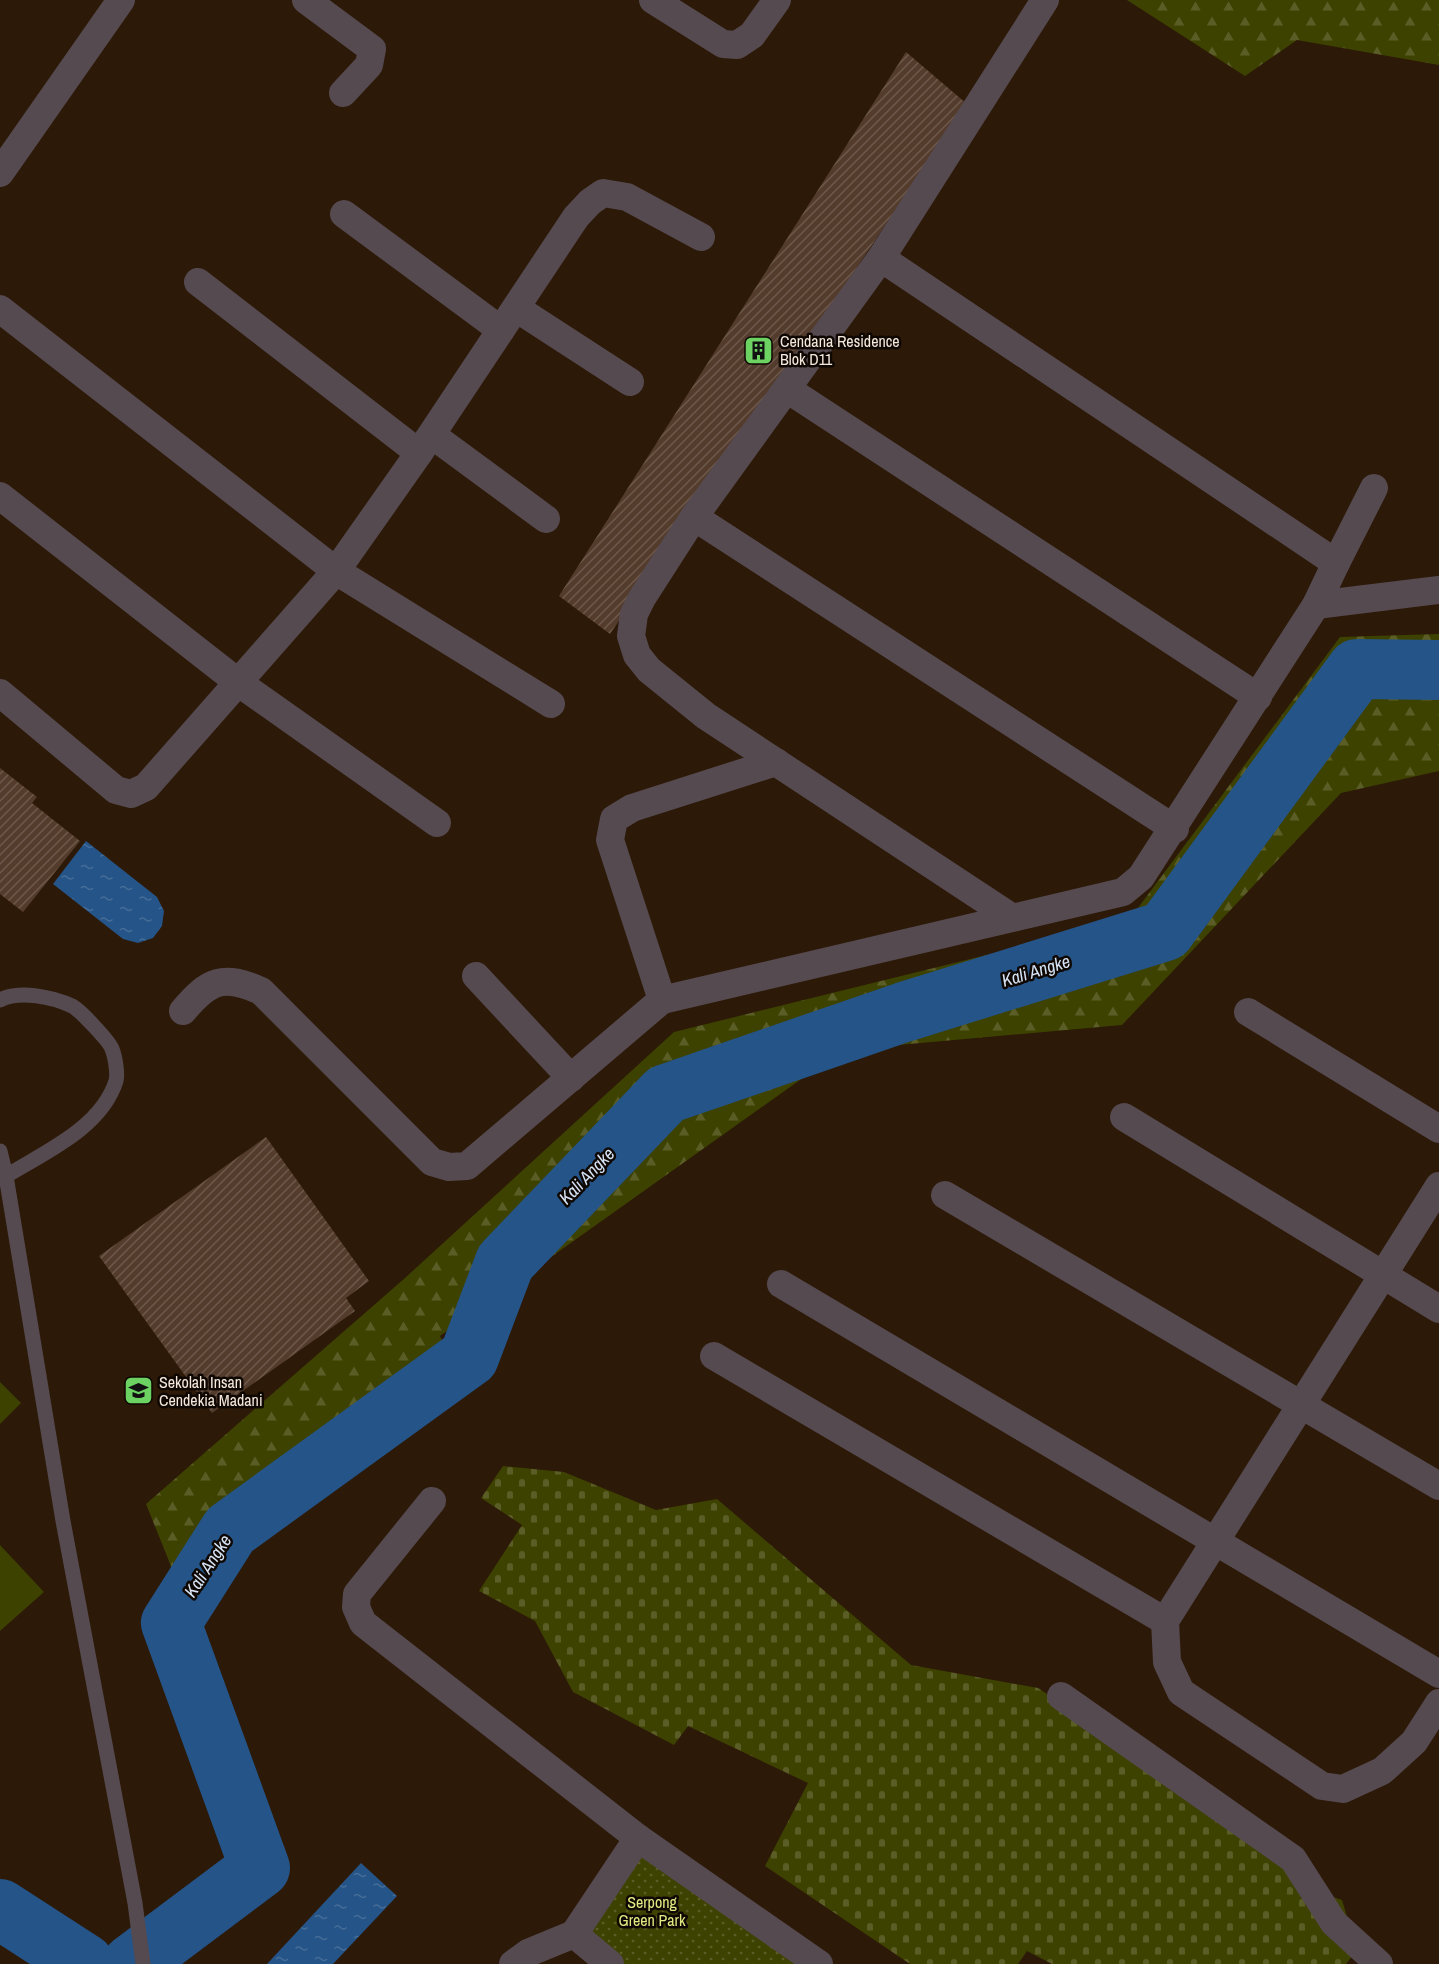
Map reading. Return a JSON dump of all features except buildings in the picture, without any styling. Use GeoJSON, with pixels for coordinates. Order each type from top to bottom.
{"type":"FeatureCollection","features":[{"type":"Feature","properties":{"kind":"street"},"geometry":{"type":"LineString","coordinates":[[0,173],[121,0]]}},
{"type":"Feature","properties":{"kind":"street"},"geometry":{"type":"LineString","coordinates":[[306,0],[372,49],[369,65],[343,93]]}},
{"type":"Feature","properties":{"kind":"street"},"geometry":{"type":"LineString","coordinates":[[652,0],[723,44],[737,45],[752,35],[777,0]]}},
{"type":"Feature","properties":{"kind":"street"},"geometry":{"type":"LineString","coordinates":[[1011,917],[706,716],[649,670],[637,655],[631,636],[634,614],[694,517],[881,258],[1045,0]]}},
{"type":"Feature","properties":{"kind":"street"},"geometry":{"type":"LineString","coordinates":[[0,693],[116,790],[131,794],[146,787],[336,571],[425,444],[576,217],[590,202],[603,193],[627,197],[701,237]]}},
{"type":"Feature","properties":{"kind":"street"},"geometry":{"type":"LineString","coordinates":[[344,214],[509,319],[630,382]]}},
{"type":"Feature","properties":{"kind":"street"},"geometry":{"type":"LineString","coordinates":[[881,258],[1336,563]]}},
{"type":"Feature","properties":{"kind":"street"},"geometry":{"type":"LineString","coordinates":[[198,282],[425,444],[546,519]]}},
{"type":"Feature","properties":{"kind":"street"},"geometry":{"type":"LineString","coordinates":[[0,309],[336,571],[551,704]]}},
{"type":"Feature","properties":{"kind":"street"},"geometry":{"type":"LineString","coordinates":[[787,389],[1258,697]]}},
{"type":"Feature","properties":{"kind":"street"},"geometry":{"type":"LineString","coordinates":[[183,1011],[198,993],[219,981],[240,982],[261,991],[432,1162],[448,1167],[467,1166],[662,1000],[1123,892],[1141,877],[1174,829],[1316,606],[1374,488]]}},
{"type":"Feature","properties":{"kind":"street"},"geometry":{"type":"LineString","coordinates":[[0,496],[239,683],[437,823]]}},
{"type":"Feature","properties":{"kind":"street"},"geometry":{"type":"LineString","coordinates":[[694,517],[1174,829]]}},
{"type":"Feature","properties":{"kind":"street"},"geometry":{"type":"LineString","coordinates":[[1316,606],[1439,590]]}},
{"type":"Feature","properties":{"kind":"street"},"geometry":{"type":"LineString","coordinates":[[662,1000],[610,840],[614,819],[632,808],[776,762]]}},
{"type":"Feature","properties":{"kind":"street"},"geometry":{"type":"LineString","coordinates":[[476,976],[571,1078]]}},
{"type":"Feature","properties":{"kind":"street"},"geometry":{"type":"LineString","coordinates":[[1248,1012],[1439,1129]]}},
{"type":"Feature","properties":{"kind":"street"},"geometry":{"type":"LineString","coordinates":[[1124,1117],[1439,1309]]}},
{"type":"Feature","properties":{"kind":"street"},"geometry":{"type":"LineString","coordinates":[[1439,1186],[1165,1621],[1167,1662],[1181,1692],[1322,1786],[1343,1789],[1382,1772],[1414,1742],[1439,1702]]}},
{"type":"Feature","properties":{"kind":"street"},"geometry":{"type":"LineString","coordinates":[[945,1195],[1439,1486]]}},
{"type":"Feature","properties":{"kind":"street"},"geometry":{"type":"LineString","coordinates":[[781,1284],[1439,1674]]}},
{"type":"Feature","properties":{"kind":"street"},"geometry":{"type":"LineString","coordinates":[[714,1356],[1165,1621]]}},
{"type":"Feature","properties":{"kind":"street"},"geometry":{"type":"LineString","coordinates":[[432,1501],[357,1594],[356,1607],[363,1623],[638,1838],[819,1964]]}},
{"type":"Feature","properties":{"kind":"street"},"geometry":{"type":"LineString","coordinates":[[1061,1696],[1293,1859],[1334,1923],[1379,1964]]}},
{"type":"Feature","properties":{"kind":"street"},"geometry":{"type":"LineString","coordinates":[[513,1964],[528,1953],[574,1934],[638,1838]]}},
{"type":"Feature","properties":{"kind":"street"},"geometry":{"type":"LineString","coordinates":[[574,1934],[610,1964]]}},
{"type":"Feature","properties":{"kind":"lane"},"geometry":{"type":"LineString","coordinates":[[0,1000],[6,997],[38,996],[74,1006],[112,1048],[117,1080],[101,1108],[79,1131],[6,1176]]}},
{"type":"Feature","properties":{"kind":"lane"},"geometry":{"type":"LineString","coordinates":[[0,1151],[63,1521],[135,1903],[143,1964]]}},
{"type":"Feature","properties":{"kind":"green space"},"geometry":{"type":"Polygon","coordinates":[[[1127,0],[1439,0],[1439,65],[1297,40],[1245,76],[1127,0]]]}},
{"type":"Feature","properties":{"kind":"green space"},"geometry":{"type":"Polygon","coordinates":[[[1439,634],[1439,771],[1341,793],[1122,1025],[842,1050],[440,1336],[465,1388],[185,1601],[146,1504],[405,1278],[674,1032],[1129,920],[1340,637],[1439,634]]]}},
{"type":"Feature","properties":{"kind":"green space"},"geometry":{"type":"Polygon","coordinates":[[[0,1382],[21,1403],[0,1424],[0,1382]]]}},
{"type":"Feature","properties":{"kind":"green space"},"geometry":{"type":"Polygon","coordinates":[[[503,1466],[564,1472],[656,1510],[717,1499],[911,1665],[1038,1688],[1301,1864],[1318,1892],[1342,1900],[1357,1950],[1346,1964],[1052,1964],[1027,1951],[1018,1964],[910,1964],[765,1866],[808,1783],[688,1726],[674,1745],[573,1692],[535,1621],[479,1591],[522,1525],[481,1498],[503,1466]]]}},
{"type":"Feature","properties":{"kind":"green space"},"geometry":{"type":"Polygon","coordinates":[[[0,1545],[44,1592],[0,1631],[0,1545]]]}},
{"type":"Feature","properties":{"kind":"green space","name":"Serpong Green Park"},"geometry":{"type":"Polygon","coordinates":[[[638,1838],[819,1964],[610,1964],[574,1934],[638,1838]]]}},
{"type":"Feature","properties":{"kind":"water"},"geometry":{"type":"Polygon","coordinates":[[[86,841],[157,897],[164,911],[162,926],[153,938],[138,943],[123,939],[53,884],[86,841]]]}},
{"type":"Feature","properties":{"kind":"water"},"geometry":{"type":"Polygon","coordinates":[[[361,1863],[397,1896],[333,1964],[267,1964],[361,1863]]]}},
{"type":"Feature","properties":{"kind":"waterway","name":"Kali Angke"},"geometry":{"type":"LineString","coordinates":[[132,1964],[260,1868],[171,1623],[230,1530],[469,1357],[505,1262],[666,1094],[904,1012],[1165,931],[1357,669],[1439,670]]}},
{"type":"Feature","properties":{"kind":"waterway","name":"Kali Angke"},"geometry":{"type":"LineString","coordinates":[[0,1909],[85,1964]]}},
{"type":"Feature","properties":{"kind":"place","name":"Cendana Residence Blok D11"},"geometry":{"type":"Point","coordinates":[759,350]}},
{"type":"Feature","properties":{"kind":"place","name":"Sekolah Insan Cendekia Madani"},"geometry":{"type":"Point","coordinates":[138,1391]}}]}
